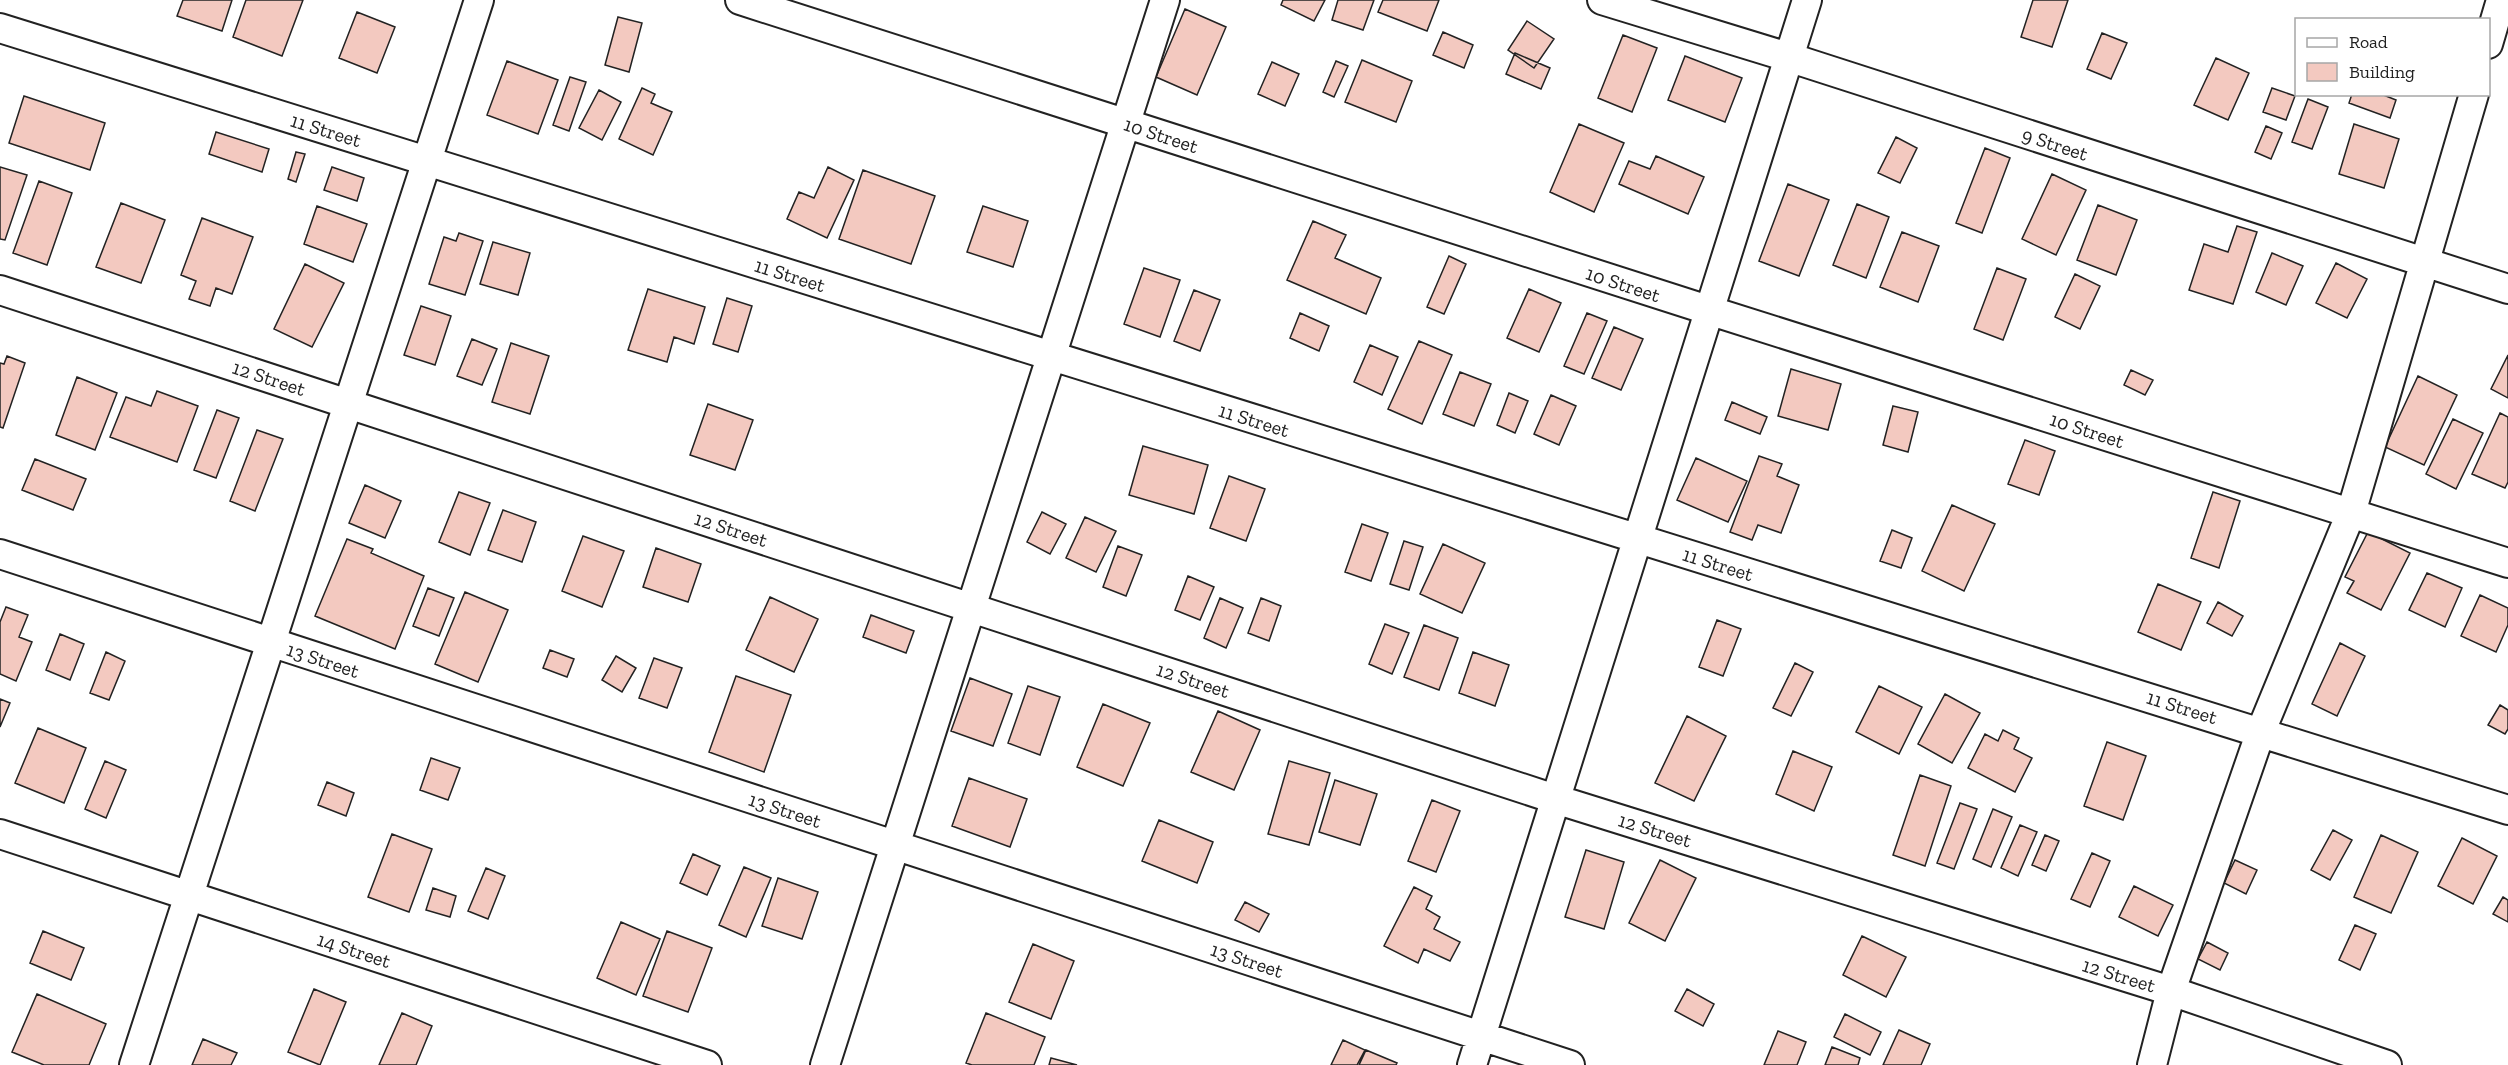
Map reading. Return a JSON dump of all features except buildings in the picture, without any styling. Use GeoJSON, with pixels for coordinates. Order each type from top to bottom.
{"type":"FeatureCollection","features":[{"type":"Feature","properties":{"kind":"street"},"geometry":{"type":"LineString","coordinates":[[134,1065],[479,0]]}},
{"type":"Feature","properties":{"kind":"street","name":"10 Street"},"geometry":{"type":"LineString","coordinates":[[740,0],[2508,563]]}},
{"type":"Feature","properties":{"kind":"street"},"geometry":{"type":"LineString","coordinates":[[825,1065],[1166,0]]}},
{"type":"Feature","properties":{"kind":"street","name":"9 Street"},"geometry":{"type":"LineString","coordinates":[[1602,0],[1788,57],[2508,289]]}},
{"type":"Feature","properties":{"kind":"street"},"geometry":{"type":"LineString","coordinates":[[1472,1065],[1807,0]]}},
{"type":"Feature","properties":{"kind":"street"},"geometry":{"type":"LineString","coordinates":[[2490,38],[2502,1]]}},
{"type":"Feature","properties":{"kind":"street","name":"11 Street"},"geometry":{"type":"LineString","coordinates":[[0,28],[1636,539],[2261,731],[2508,810]]}},
{"type":"Feature","properties":{"kind":"street"},"geometry":{"type":"LineString","coordinates":[[2152,1065],[2171,991],[2261,731],[2351,513],[2473,96]]}},
{"type":"Feature","properties":{"kind":"street","name":"12 Street"},"geometry":{"type":"LineString","coordinates":[[0,290],[1555,799],[2171,991],[2387,1065]]}},
{"type":"Feature","properties":{"kind":"street","name":"13 Street"},"geometry":{"type":"LineString","coordinates":[[0,554],[1570,1065]]}},
{"type":"Feature","properties":{"kind":"street","name":"14 Street"},"geometry":{"type":"LineString","coordinates":[[0,834],[707,1065]]}}]}
